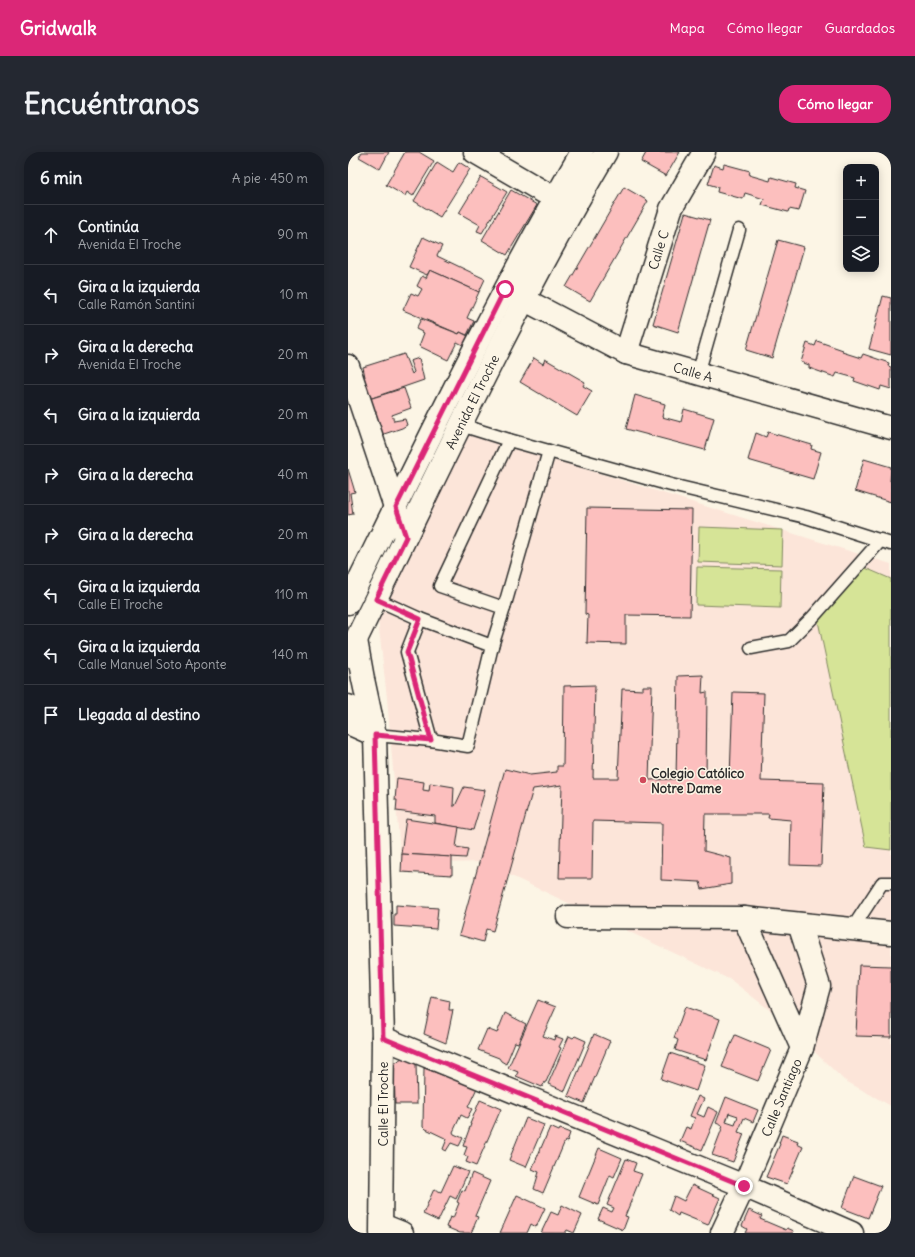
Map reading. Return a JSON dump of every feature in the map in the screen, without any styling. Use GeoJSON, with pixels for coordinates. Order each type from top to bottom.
{"type":"FeatureCollection","features":[{"type":"Feature","properties":{"kind":"street"},"geometry":{"type":"LineString","coordinates":[[475,152],[563,204]]}},
{"type":"Feature","properties":{"kind":"street","name":"Avenida El Troche"},"geometry":{"type":"LineString","coordinates":[[352,648],[524,299],[563,204],[582,152]]}},
{"type":"Feature","properties":{"kind":"street","name":"Avenida El Troche"},"geometry":{"type":"LineString","coordinates":[[348,603],[505,289],[563,204],[606,152]]}},
{"type":"Feature","properties":{"kind":"street","name":"Calle C"},"geometry":{"type":"LineString","coordinates":[[626,353],[671,209],[704,152]]}},
{"type":"Feature","properties":{"kind":"street","name":"Calle A"},"geometry":{"type":"LineString","coordinates":[[505,289],[626,353],[891,428]]}},
{"type":"Feature","properties":{"kind":"street"},"geometry":{"type":"LineString","coordinates":[[348,366],[406,537]]}},
{"type":"Feature","properties":{"kind":"street","name":"Calle El Troche"},"geometry":{"type":"LineString","coordinates":[[352,648],[363,679],[373,726],[388,1230]]}},
{"type":"Feature","properties":{"kind":"street"},"geometry":{"type":"LineString","coordinates":[[348,706],[373,726]]}},
{"type":"Feature","properties":{"kind":"street"},"geometry":{"type":"LineString","coordinates":[[348,723],[373,726]]}},
{"type":"Feature","properties":{"kind":"street"},"geometry":{"type":"LineString","coordinates":[[568,916],[744,918],[891,933]]}},
{"type":"Feature","properties":{"kind":"street","name":"Calle Santiago"},"geometry":{"type":"LineString","coordinates":[[722,1233],[744,1186],[802,1048],[744,918]]}},
{"type":"Feature","properties":{"kind":"street"},"geometry":{"type":"LineString","coordinates":[[799,924],[819,986],[802,1048]]}},
{"type":"Feature","properties":{"kind":"street"},"geometry":{"type":"LineString","coordinates":[[383,1038],[744,1186],[852,1233]]}},
{"type":"Feature","properties":{"kind":"lane"},"geometry":{"type":"LineString","coordinates":[[698,374],[739,230]]}},
{"type":"Feature","properties":{"kind":"lane"},"geometry":{"type":"LineString","coordinates":[[461,425],[509,440],[671,485],[806,517],[886,542],[789,641],[751,648]]}},
{"type":"Feature","properties":{"kind":"lane"},"geometry":{"type":"LineString","coordinates":[[504,608],[440,586],[509,440]]}},
{"type":"Feature","properties":{"kind":"lane"},"geometry":{"type":"LineString","coordinates":[[373,726],[431,740],[468,746],[492,646],[549,451]]}},
{"type":"Feature","properties":{"kind":"lane"},"geometry":{"type":"LineString","coordinates":[[376,599],[420,619],[492,646]]}},
{"type":"Feature","properties":{"kind":"lane"},"geometry":{"type":"LineString","coordinates":[[420,619],[407,652],[431,740]]}},
{"type":"Feature","properties":{"kind":"lane"},"geometry":{"type":"LineString","coordinates":[[852,929],[882,883],[891,883]]}},
{"type":"Feature","properties":{"kind":"shaded area","name":"Colegio Católico Notre Dame"},"geometry":{"type":"Polygon","coordinates":[[[467,432],[891,564],[891,1106],[844,1080],[776,1015],[731,980],[482,862],[401,864],[387,698],[378,620],[413,549],[467,432]]]}},
{"type":"Feature","properties":{"kind":"green space"},"geometry":{"type":"Polygon","coordinates":[[[699,527],[783,530],[782,565],[698,562],[699,527]]]}},
{"type":"Feature","properties":{"kind":"green space"},"geometry":{"type":"Polygon","coordinates":[[[697,567],[781,569],[780,608],[696,605],[697,567]]]}},
{"type":"Feature","properties":{"kind":"green space"},"geometry":{"type":"Polygon","coordinates":[[[863,567],[891,579],[891,850],[866,847],[818,621],[863,567]]]}},
{"type":"Feature","properties":{"kind":"building"},"geometry":{"type":"Polygon","coordinates":[[[362,152],[389,152],[380,169],[359,157],[362,152]]]}},
{"type":"Feature","properties":{"kind":"building"},"geometry":{"type":"Polygon","coordinates":[[[405,152],[419,152],[434,161],[413,196],[407,192],[405,196],[386,185],[405,152]]]}},
{"type":"Feature","properties":{"kind":"building"},"geometry":{"type":"Polygon","coordinates":[[[643,152],[680,152],[666,176],[641,162],[646,153],[643,152]]]}},
{"type":"Feature","properties":{"kind":"building"},"geometry":{"type":"Polygon","coordinates":[[[437,162],[453,172],[459,162],[470,169],[440,217],[414,201],[437,162]]]}},
{"type":"Feature","properties":{"kind":"building"},"geometry":{"type":"Polygon","coordinates":[[[724,164],[750,171],[749,175],[770,181],[771,177],[796,184],[795,188],[805,191],[799,211],[789,209],[788,212],[762,205],[764,199],[745,193],[743,199],[717,192],[718,187],[708,184],[714,165],[723,168],[724,164]]]}},
{"type":"Feature","properties":{"kind":"building"},"geometry":{"type":"Polygon","coordinates":[[[481,177],[507,192],[482,233],[477,231],[480,225],[459,213],[481,177]]]}},
{"type":"Feature","properties":{"kind":"building"},"geometry":{"type":"Polygon","coordinates":[[[624,187],[648,201],[590,301],[566,287],[624,187]]]}},
{"type":"Feature","properties":{"kind":"building"},"geometry":{"type":"Polygon","coordinates":[[[511,190],[537,205],[507,255],[482,240],[511,190]]]}},
{"type":"Feature","properties":{"kind":"building"},"geometry":{"type":"Polygon","coordinates":[[[685,213],[710,220],[678,332],[653,324],[685,213]]]}},
{"type":"Feature","properties":{"kind":"building"},"geometry":{"type":"Polygon","coordinates":[[[423,237],[442,246],[437,256],[485,279],[479,292],[430,270],[427,275],[409,267],[423,237]]]}},
{"type":"Feature","properties":{"kind":"building"},"geometry":{"type":"Polygon","coordinates":[[[778,240],[804,247],[772,358],[746,350],[778,240]]]}},
{"type":"Feature","properties":{"kind":"building"},"geometry":{"type":"Polygon","coordinates":[[[430,270],[479,292],[467,318],[474,321],[467,335],[460,332],[459,334],[403,310],[411,293],[418,296],[422,289],[417,286],[422,276],[426,278],[430,270]]]}},
{"type":"Feature","properties":{"kind":"building"},"geometry":{"type":"Polygon","coordinates":[[[883,296],[891,298],[891,355],[869,349],[883,296]]]}},
{"type":"Feature","properties":{"kind":"building"},"geometry":{"type":"Polygon","coordinates":[[[421,319],[459,334],[460,332],[472,338],[467,347],[457,342],[448,360],[419,346],[424,333],[416,329],[421,319]]]}},
{"type":"Feature","properties":{"kind":"building"},"geometry":{"type":"Polygon","coordinates":[[[817,341],[843,350],[842,352],[861,358],[863,354],[889,363],[888,366],[891,367],[891,389],[881,386],[880,390],[854,381],[855,378],[837,373],[835,377],[809,368],[809,365],[801,362],[807,343],[815,346],[817,341]]]}},
{"type":"Feature","properties":{"kind":"building"},"geometry":{"type":"Polygon","coordinates":[[[404,354],[412,374],[414,372],[410,361],[419,358],[424,380],[369,399],[362,378],[365,377],[363,367],[404,354]]]}},
{"type":"Feature","properties":{"kind":"building"},"geometry":{"type":"Polygon","coordinates":[[[534,358],[543,364],[545,359],[585,382],[583,386],[592,391],[577,416],[520,382],[534,358]]]}},
{"type":"Feature","properties":{"kind":"building"},"geometry":{"type":"Polygon","coordinates":[[[404,388],[411,408],[392,415],[394,421],[405,419],[407,425],[381,435],[369,399],[404,388]]]}},
{"type":"Feature","properties":{"kind":"building"},"geometry":{"type":"Polygon","coordinates":[[[635,395],[665,404],[662,417],[681,422],[684,409],[714,418],[705,450],[626,429],[635,395]]]}},
{"type":"Feature","properties":{"kind":"building"},"geometry":{"type":"Polygon","coordinates":[[[768,432],[812,445],[811,449],[821,452],[813,479],[748,460],[756,433],[766,437],[768,432]]]}},
{"type":"Feature","properties":{"kind":"building"},"geometry":{"type":"Polygon","coordinates":[[[864,459],[891,467],[891,502],[855,491],[864,459]]]}},
{"type":"Feature","properties":{"kind":"building"},"geometry":{"type":"Polygon","coordinates":[[[348,469],[355,492],[350,493],[353,514],[348,515],[348,469]]]}},
{"type":"Feature","properties":{"kind":"building"},"geometry":{"type":"Polygon","coordinates":[[[587,508],[692,510],[690,616],[626,615],[626,644],[587,643],[588,615],[585,614],[587,508]]]}},
{"type":"Feature","properties":{"kind":"building"},"geometry":{"type":"Polygon","coordinates":[[[703,675],[702,693],[707,692],[706,778],[730,778],[733,692],[764,693],[761,781],[824,783],[821,866],[790,865],[791,820],[768,818],[769,814],[705,814],[704,851],[731,858],[731,884],[702,889],[700,882],[661,880],[662,823],[593,821],[592,878],[559,878],[562,785],[533,789],[493,931],[486,929],[483,942],[459,935],[505,769],[530,775],[557,772],[557,766],[563,766],[564,686],[595,685],[593,778],[618,778],[622,689],[643,690],[643,686],[652,686],[649,780],[676,779],[678,676],[703,675]]]}},
{"type":"Feature","properties":{"kind":"building"},"geometry":{"type":"Polygon","coordinates":[[[397,778],[424,782],[423,790],[429,791],[430,783],[454,787],[453,806],[455,806],[464,787],[485,790],[473,830],[435,823],[435,816],[396,811],[397,800],[395,800],[397,778]]]}},
{"type":"Feature","properties":{"kind":"building"},"geometry":{"type":"Polygon","coordinates":[[[406,819],[459,827],[456,847],[468,849],[466,858],[401,854],[406,819]]]}},
{"type":"Feature","properties":{"kind":"building"},"geometry":{"type":"Polygon","coordinates":[[[402,854],[452,857],[452,875],[401,872],[402,854]]]}},
{"type":"Feature","properties":{"kind":"building"},"geometry":{"type":"Polygon","coordinates":[[[396,905],[438,908],[436,929],[394,926],[396,905]]]}},
{"type":"Feature","properties":{"kind":"building"},"geometry":{"type":"Polygon","coordinates":[[[859,965],[891,966],[891,1037],[856,1036],[859,965]]]}},
{"type":"Feature","properties":{"kind":"building"},"geometry":{"type":"Polygon","coordinates":[[[432,997],[450,1001],[449,1010],[453,1010],[446,1043],[424,1034],[432,997]]]}},
{"type":"Feature","properties":{"kind":"building"},"geometry":{"type":"Polygon","coordinates":[[[538,1000],[556,1007],[543,1036],[554,1040],[555,1036],[563,1039],[559,1047],[561,1048],[546,1082],[542,1087],[516,1076],[518,1072],[508,1068],[538,1000]]]}},
{"type":"Feature","properties":{"kind":"building"},"geometry":{"type":"Polygon","coordinates":[[[685,1007],[720,1019],[706,1060],[675,1050],[678,1040],[674,1038],[685,1007]]]}},
{"type":"Feature","properties":{"kind":"building"},"geometry":{"type":"Polygon","coordinates":[[[505,1013],[526,1024],[518,1043],[515,1042],[506,1064],[499,1058],[478,1050],[487,1029],[497,1033],[505,1013]]]}},
{"type":"Feature","properties":{"kind":"building"},"geometry":{"type":"Polygon","coordinates":[[[594,1034],[610,1041],[584,1103],[568,1096],[594,1034]]]}},
{"type":"Feature","properties":{"kind":"building"},"geometry":{"type":"Polygon","coordinates":[[[735,1035],[771,1050],[758,1081],[722,1067],[735,1035]]]}},
{"type":"Feature","properties":{"kind":"building"},"geometry":{"type":"Polygon","coordinates":[[[569,1036],[573,1038],[575,1036],[586,1041],[565,1091],[548,1084],[569,1036]]]}},
{"type":"Feature","properties":{"kind":"building"},"geometry":{"type":"Polygon","coordinates":[[[670,1053],[705,1065],[696,1091],[661,1079],[670,1053]]]}},
{"type":"Feature","properties":{"kind":"building"},"geometry":{"type":"Polygon","coordinates":[[[403,1057],[416,1063],[417,1104],[395,1104],[394,1064],[403,1057]]]}},
{"type":"Feature","properties":{"kind":"building"},"geometry":{"type":"Polygon","coordinates":[[[424,1068],[477,1088],[468,1107],[472,1109],[467,1118],[461,1115],[453,1132],[454,1134],[463,1138],[459,1146],[451,1143],[446,1151],[443,1149],[447,1139],[426,1129],[423,1126],[424,1068]]]}},
{"type":"Feature","properties":{"kind":"building"},"geometry":{"type":"Polygon","coordinates":[[[698,1096],[704,1099],[697,1114],[704,1117],[708,1107],[718,1112],[702,1150],[680,1141],[686,1127],[691,1129],[695,1118],[690,1116],[698,1096]]]}},
{"type":"Feature","properties":{"kind":"building"},"geometry":{"type":"Polygon","coordinates":[[[726,1097],[758,1110],[753,1122],[744,1118],[738,1132],[744,1134],[733,1162],[712,1155],[723,1126],[716,1123],[726,1097]],[[729,1113],[726,1122],[735,1125],[738,1116],[729,1113]]]}},
{"type":"Feature","properties":{"kind":"building"},"geometry":{"type":"Polygon","coordinates":[[[480,1100],[501,1109],[476,1166],[466,1162],[468,1157],[464,1155],[467,1147],[463,1146],[480,1100]]]}},
{"type":"Feature","properties":{"kind":"building"},"geometry":{"type":"Polygon","coordinates":[[[526,1118],[544,1125],[526,1167],[509,1160],[526,1118]]]}},
{"type":"Feature","properties":{"kind":"building"},"geometry":{"type":"Polygon","coordinates":[[[550,1127],[559,1131],[560,1129],[570,1133],[567,1142],[565,1141],[543,1193],[534,1189],[539,1172],[532,1169],[550,1127]]]}},
{"type":"Feature","properties":{"kind":"building"},"geometry":{"type":"Polygon","coordinates":[[[782,1135],[798,1141],[797,1144],[803,1147],[787,1184],[766,1177],[780,1144],[782,1135]]]}},
{"type":"Feature","properties":{"kind":"building"},"geometry":{"type":"Polygon","coordinates":[[[599,1148],[622,1158],[614,1177],[610,1175],[598,1205],[579,1197],[599,1148]]]}},
{"type":"Feature","properties":{"kind":"building"},"geometry":{"type":"Polygon","coordinates":[[[626,1159],[636,1163],[633,1171],[642,1174],[625,1216],[628,1217],[623,1230],[598,1219],[603,1208],[612,1212],[614,1208],[607,1205],[626,1159]]]}},
{"type":"Feature","properties":{"kind":"building"},"geometry":{"type":"Polygon","coordinates":[[[453,1166],[468,1172],[456,1199],[450,1196],[438,1221],[423,1214],[434,1189],[441,1192],[453,1166]]]}},
{"type":"Feature","properties":{"kind":"building"},"geometry":{"type":"Polygon","coordinates":[[[472,1173],[490,1181],[475,1216],[478,1217],[471,1233],[460,1233],[446,1227],[450,1217],[453,1218],[462,1190],[465,1191],[472,1173]]]}},
{"type":"Feature","properties":{"kind":"building"},"geometry":{"type":"Polygon","coordinates":[[[854,1176],[881,1186],[868,1218],[842,1208],[854,1176]]]}},
{"type":"Feature","properties":{"kind":"building"},"geometry":{"type":"Polygon","coordinates":[[[692,1185],[720,1198],[708,1225],[679,1213],[678,1216],[669,1210],[674,1196],[684,1201],[692,1185]]]}},
{"type":"Feature","properties":{"kind":"building"},"geometry":{"type":"Polygon","coordinates":[[[517,1195],[545,1208],[536,1227],[531,1224],[527,1233],[500,1233],[517,1195]]]}},
{"type":"Feature","properties":{"kind":"building"},"geometry":{"type":"Polygon","coordinates":[[[562,1205],[582,1215],[574,1233],[567,1230],[565,1233],[541,1233],[551,1212],[558,1215],[562,1205]]]}},
{"type":"Feature","properties":{"kind":"building"},"geometry":{"type":"Polygon","coordinates":[[[749,1210],[762,1216],[760,1219],[786,1230],[787,1228],[794,1231],[793,1233],[745,1233],[747,1229],[742,1226],[749,1210]]]}},
{"type":"Feature","properties":{"kind":"place","name":"Colegio Católico Notre Dame"},"geometry":{"type":"Point","coordinates":[643,780]}},
{"type":"Feature","properties":{"kind":"route"},"geometry":{"type":"LineString","coordinates":[[505,289],[396,507],[406,537],[376,599],[420,619],[407,652],[431,740],[375,735],[383,1038],[744,1186]]}}]}
